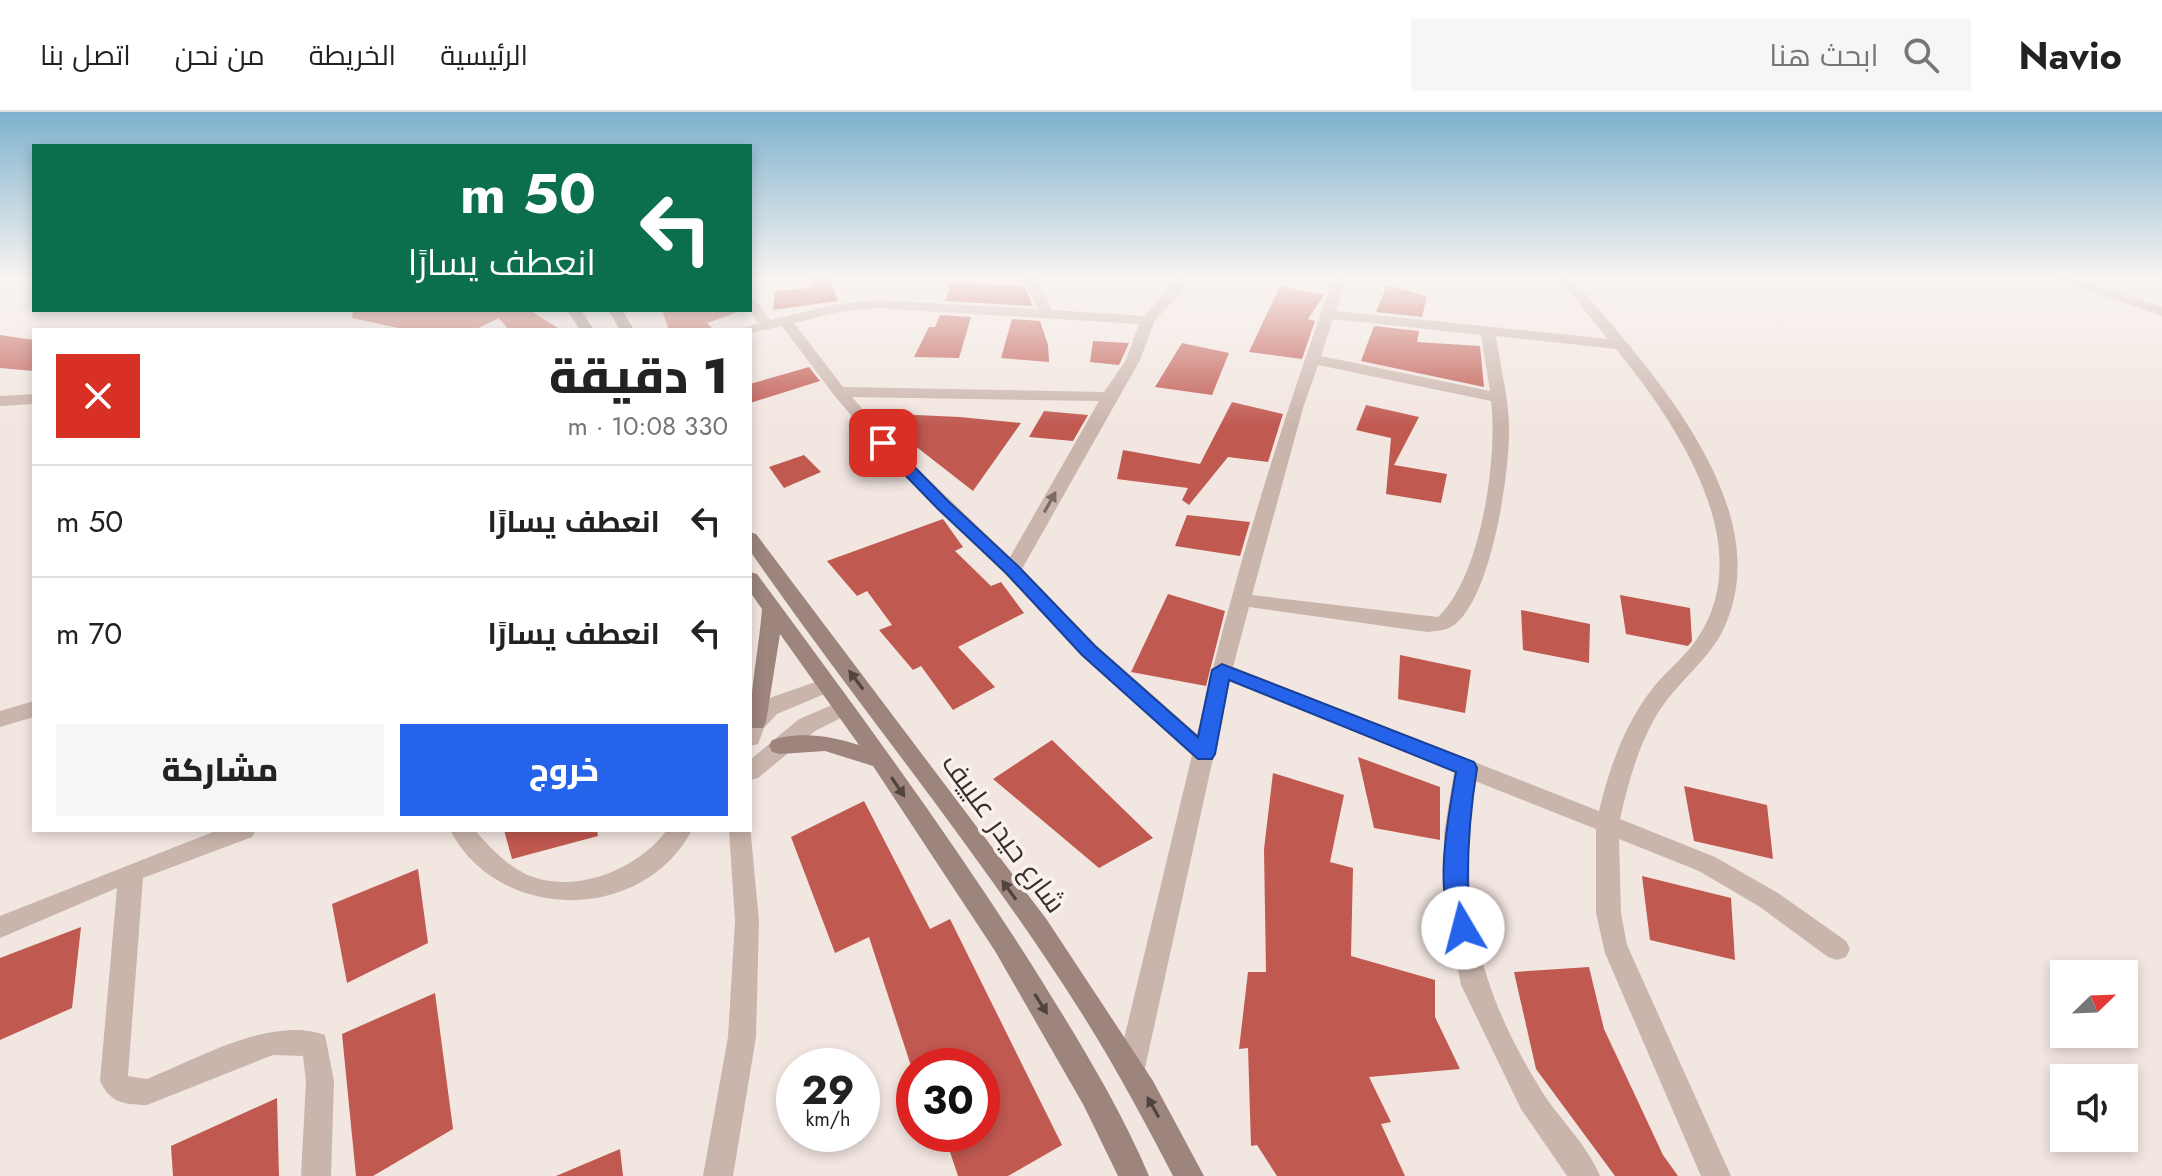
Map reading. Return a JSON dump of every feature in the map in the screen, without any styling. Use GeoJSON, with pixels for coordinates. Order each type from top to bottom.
{"type":"FeatureCollection","features":[{"type":"Feature","properties":{"kind":"main road","name":"شارع حيدر علييف"},"geometry":{"type":"LineString","coordinates":[[752,541],[1027,915],[1131,1068],[1189,1176]]}},
{"type":"Feature","properties":{"kind":"main road","name":"شارع حيدر علييف"},"geometry":{"type":"LineString","coordinates":[[752,581],[880,760],[1070,1049],[1134,1176]]}},
{"type":"Feature","properties":{"kind":"main road"},"geometry":{"type":"LineString","coordinates":[[752,730],[756,689],[772,609]]}},
{"type":"Feature","properties":{"kind":"main road"},"geometry":{"type":"LineString","coordinates":[[780,746],[825,743],[880,760]]}},
{"type":"Feature","properties":{"kind":"street"},"geometry":{"type":"LineString","coordinates":[[780,327],[898,460],[1012,570],[1089,650],[1205,754]]}},
{"type":"Feature","properties":{"kind":"street"},"geometry":{"type":"LineString","coordinates":[[1012,570],[1133,360],[1146,327]]}},
{"type":"Feature","properties":{"kind":"street"},"geometry":{"type":"LineString","coordinates":[[1131,1068],[1222,670],[1322,327]]}},
{"type":"Feature","properties":{"kind":"street"},"geometry":{"type":"LineString","coordinates":[[1434,327],[1620,345]]}},
{"type":"Feature","properties":{"kind":"street"},"geometry":{"type":"LineString","coordinates":[[1605,327],[1660,394],[1705,472],[1725,527],[1732,579],[1721,617],[1711,634],[1660,694],[1634,737],[1607,824],[1611,934],[1653,1037],[1716,1176]]}},
{"type":"Feature","properties":{"kind":"street"},"geometry":{"type":"LineString","coordinates":[[1242,600],[1427,625],[1442,624],[1448,620],[1465,598],[1481,556],[1492,509],[1501,431],[1488,333]]}},
{"type":"Feature","properties":{"kind":"street"},"geometry":{"type":"LineString","coordinates":[[1311,359],[1496,397]]}},
{"type":"Feature","properties":{"kind":"street"},"geometry":{"type":"LineString","coordinates":[[839,392],[1109,397]]}},
{"type":"Feature","properties":{"kind":"street"},"geometry":{"type":"LineString","coordinates":[[0,401],[32,399]]}},
{"type":"Feature","properties":{"kind":"street"},"geometry":{"type":"LineString","coordinates":[[1222,670],[1707,864],[1739,880],[1837,949]]}},
{"type":"Feature","properties":{"kind":"street"},"geometry":{"type":"LineString","coordinates":[[752,730],[772,707],[827,685]]}},
{"type":"Feature","properties":{"kind":"street"},"geometry":{"type":"LineString","coordinates":[[752,770],[807,725],[844,708]]}},
{"type":"Feature","properties":{"kind":"street"},"geometry":{"type":"LineString","coordinates":[[0,719],[32,710]]}},
{"type":"Feature","properties":{"kind":"street"},"geometry":{"type":"LineString","coordinates":[[1466,768],[1456,833],[1457,900],[1474,985],[1531,1099],[1585,1176]]}},
{"type":"Feature","properties":{"kind":"street"},"geometry":{"type":"LineString","coordinates":[[0,927],[131,872],[239,832]]}},
{"type":"Feature","properties":{"kind":"street"},"geometry":{"type":"LineString","coordinates":[[464,832],[502,871],[537,889],[577,891],[618,879],[649,864],[678,832]]}},
{"type":"Feature","properties":{"kind":"street"},"geometry":{"type":"LineString","coordinates":[[718,1176],[742,1037],[747,921],[741,832]]}},
{"type":"Feature","properties":{"kind":"street"},"geometry":{"type":"LineString","coordinates":[[131,872],[114,1081],[126,1092],[147,1092],[273,1042],[315,1044],[320,1081],[316,1176]]}},
{"type":"Feature","properties":{"kind":"building"},"geometry":{"type":"Polygon","coordinates":[[[392,327],[481,327],[478,328],[392,327]]]}},
{"type":"Feature","properties":{"kind":"building"},"geometry":{"type":"Polygon","coordinates":[[[506,327],[558,328],[507,328],[506,327]]]}},
{"type":"Feature","properties":{"kind":"building"},"geometry":{"type":"Polygon","coordinates":[[[668,327],[712,328],[668,328],[668,327]]]}},
{"type":"Feature","properties":{"kind":"building"},"geometry":{"type":"Polygon","coordinates":[[[929,327],[968,327],[959,358],[914,357],[929,327]]]}},
{"type":"Feature","properties":{"kind":"building"},"geometry":{"type":"Polygon","coordinates":[[[1010,327],[1042,327],[1049,362],[1001,358],[1010,327]]]}},
{"type":"Feature","properties":{"kind":"building"},"geometry":{"type":"Polygon","coordinates":[[[1261,327],[1313,327],[1302,359],[1249,352],[1261,327]]]}},
{"type":"Feature","properties":{"kind":"building"},"geometry":{"type":"Polygon","coordinates":[[[1374,327],[1419,331],[1417,342],[1480,346],[1484,387],[1361,361],[1374,327]]]}},
{"type":"Feature","properties":{"kind":"building"},"geometry":{"type":"Polygon","coordinates":[[[0,335],[32,340],[32,371],[0,368],[0,335]]]}},
{"type":"Feature","properties":{"kind":"building"},"geometry":{"type":"Polygon","coordinates":[[[1093,341],[1129,343],[1119,365],[1090,362],[1093,341]]]}},
{"type":"Feature","properties":{"kind":"building"},"geometry":{"type":"Polygon","coordinates":[[[1182,343],[1229,353],[1212,395],[1155,387],[1182,343]]]}},
{"type":"Feature","properties":{"kind":"building"},"geometry":{"type":"Polygon","coordinates":[[[809,367],[820,381],[752,402],[752,383],[809,367]]]}},
{"type":"Feature","properties":{"kind":"building"},"geometry":{"type":"Polygon","coordinates":[[[1232,402],[1283,414],[1268,462],[1228,457],[1189,505],[1182,500],[1188,488],[1117,479],[1123,450],[1200,464],[1232,402]]]}},
{"type":"Feature","properties":{"kind":"building"},"geometry":{"type":"Polygon","coordinates":[[[1366,405],[1419,417],[1394,465],[1447,474],[1441,503],[1386,494],[1391,438],[1356,430],[1366,405]]]}},
{"type":"Feature","properties":{"kind":"building"},"geometry":{"type":"Polygon","coordinates":[[[1044,411],[1088,415],[1073,441],[1029,437],[1044,411]]]}},
{"type":"Feature","properties":{"kind":"building"},"geometry":{"type":"Polygon","coordinates":[[[873,413],[960,417],[1021,423],[973,491],[873,413]]]}},
{"type":"Feature","properties":{"kind":"building"},"geometry":{"type":"Polygon","coordinates":[[[804,455],[821,472],[784,488],[769,467],[804,455]]]}},
{"type":"Feature","properties":{"kind":"building"},"geometry":{"type":"Polygon","coordinates":[[[1187,515],[1250,522],[1240,556],[1175,546],[1187,515]]]}},
{"type":"Feature","properties":{"kind":"building"},"geometry":{"type":"Polygon","coordinates":[[[943,519],[963,547],[955,551],[991,586],[1001,582],[1024,613],[958,647],[995,687],[953,710],[921,666],[913,670],[879,630],[892,625],[867,591],[857,596],[827,561],[943,519]]]}},
{"type":"Feature","properties":{"kind":"building"},"geometry":{"type":"Polygon","coordinates":[[[1168,594],[1225,611],[1206,686],[1131,672],[1168,594]]]}},
{"type":"Feature","properties":{"kind":"building"},"geometry":{"type":"Polygon","coordinates":[[[1620,595],[1690,608],[1692,641],[1688,646],[1626,634],[1620,595]]]}},
{"type":"Feature","properties":{"kind":"building"},"geometry":{"type":"Polygon","coordinates":[[[1521,610],[1590,624],[1589,663],[1523,650],[1521,610]]]}},
{"type":"Feature","properties":{"kind":"building"},"geometry":{"type":"Polygon","coordinates":[[[1400,655],[1471,670],[1465,713],[1398,699],[1400,655]]]}},
{"type":"Feature","properties":{"kind":"building"},"geometry":{"type":"Polygon","coordinates":[[[1052,740],[1153,838],[1099,868],[993,779],[1052,740]]]}},
{"type":"Feature","properties":{"kind":"building"},"geometry":{"type":"Polygon","coordinates":[[[1358,757],[1440,787],[1440,840],[1374,828],[1358,757]]]}},
{"type":"Feature","properties":{"kind":"building"},"geometry":{"type":"Polygon","coordinates":[[[1273,773],[1344,795],[1330,862],[1353,868],[1351,956],[1435,980],[1435,1017],[1460,1069],[1369,1077],[1391,1122],[1381,1124],[1405,1176],[1277,1176],[1257,1145],[1251,1146],[1248,1048],[1239,1049],[1248,972],[1266,972],[1264,849],[1273,773]]]}},
{"type":"Feature","properties":{"kind":"building"},"geometry":{"type":"Polygon","coordinates":[[[1684,786],[1767,805],[1773,859],[1694,841],[1684,786]]]}},
{"type":"Feature","properties":{"kind":"building"},"geometry":{"type":"Polygon","coordinates":[[[864,801],[930,929],[950,919],[1062,1145],[1008,1176],[958,1176],[950,1152],[1000,1152],[1000,1048],[905,1048],[869,937],[835,953],[791,837],[864,801]]]}},
{"type":"Feature","properties":{"kind":"building"},"geometry":{"type":"Polygon","coordinates":[[[505,832],[597,832],[598,836],[512,859],[505,832]]]}},
{"type":"Feature","properties":{"kind":"building"},"geometry":{"type":"Polygon","coordinates":[[[418,869],[428,943],[347,983],[332,904],[418,869]]]}},
{"type":"Feature","properties":{"kind":"building"},"geometry":{"type":"Polygon","coordinates":[[[1642,876],[1731,898],[1735,960],[1650,940],[1642,876]]]}},
{"type":"Feature","properties":{"kind":"building"},"geometry":{"type":"Polygon","coordinates":[[[81,927],[72,1008],[0,1040],[0,958],[81,927]]]}},
{"type":"Feature","properties":{"kind":"building"},"geometry":{"type":"Polygon","coordinates":[[[1589,967],[1604,1029],[1663,1155],[1678,1176],[1615,1176],[1536,1069],[1514,972],[1589,967]]]}},
{"type":"Feature","properties":{"kind":"building"},"geometry":{"type":"Polygon","coordinates":[[[435,993],[453,1129],[373,1176],[356,1176],[342,1034],[435,993]]]}},
{"type":"Feature","properties":{"kind":"building"},"geometry":{"type":"Polygon","coordinates":[[[277,1098],[279,1176],[173,1176],[171,1146],[277,1098]]]}},
{"type":"Feature","properties":{"kind":"building"},"geometry":{"type":"Polygon","coordinates":[[[620,1149],[623,1176],[556,1176],[620,1149]]]}},
{"type":"Feature","properties":{"kind":"route"},"geometry":{"type":"LineString","coordinates":[[883,443],[1089,650],[1205,754],[1222,670],[1466,768],[1456,833],[1457,900],[1463,928]]}}]}
